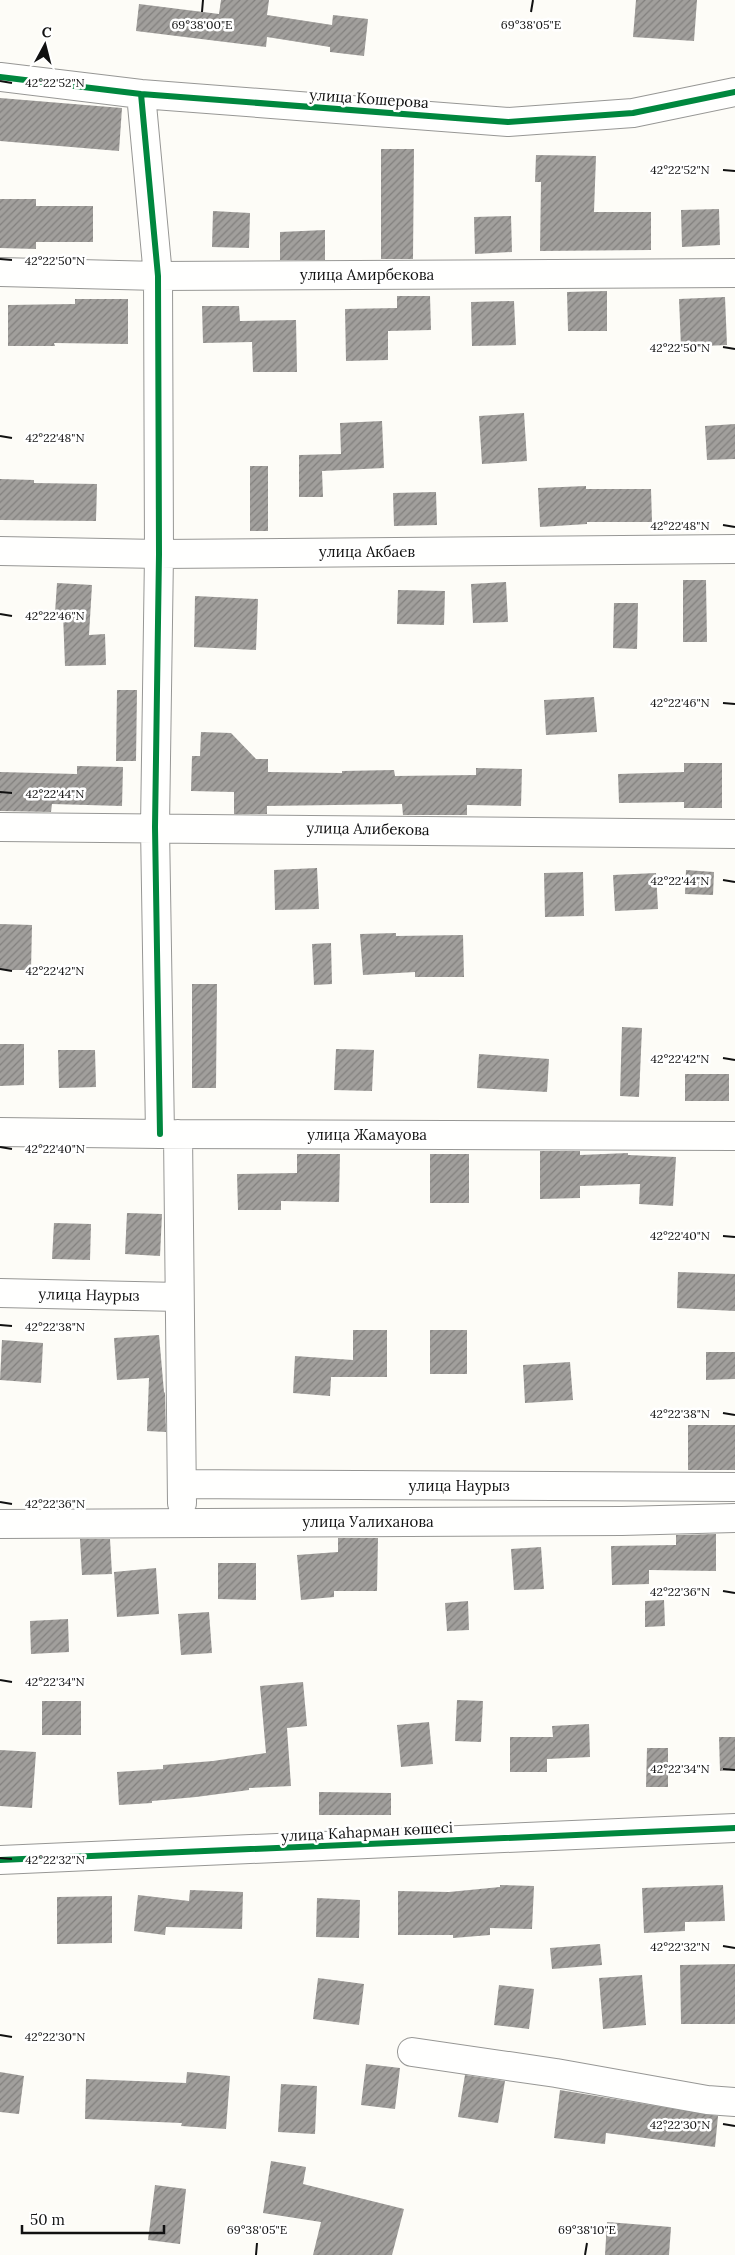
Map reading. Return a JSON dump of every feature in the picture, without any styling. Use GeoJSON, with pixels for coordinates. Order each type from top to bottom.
{"type":"FeatureCollection","features":[{"type":"Feature","properties":{"kind":"street","name":"улица Кошерова"},"geometry":{"type":"LineString","coordinates":[[0,77],[141,94],[508,122],[632,113],[735,92]]}},
{"type":"Feature","properties":{"kind":"street"},"geometry":{"type":"LineString","coordinates":[[141,94],[158,276],[159,554],[155,827],[169,1134],[179,1297],[182,1523]]}},
{"type":"Feature","properties":{"kind":"street","name":"улица Амирбекова"},"geometry":{"type":"LineString","coordinates":[[0,272],[158,276],[735,273]]}},
{"type":"Feature","properties":{"kind":"street","name":"улица Акбаев"},"geometry":{"type":"LineString","coordinates":[[0,550],[159,554],[735,550]]}},
{"type":"Feature","properties":{"kind":"street","name":"улица Алибекова"},"geometry":{"type":"LineString","coordinates":[[0,827],[735,834]]}},
{"type":"Feature","properties":{"kind":"street","name":"улица Жамауова"},"geometry":{"type":"LineString","coordinates":[[0,1132],[735,1136]]}},
{"type":"Feature","properties":{"kind":"street","name":"улица Наурыз"},"geometry":{"type":"LineString","coordinates":[[0,1293],[179,1297]]}},
{"type":"Feature","properties":{"kind":"street","name":"улица Наурыз"},"geometry":{"type":"LineString","coordinates":[[182,1484],[735,1487]]}},
{"type":"Feature","properties":{"kind":"street","name":"улица Уалиханова"},"geometry":{"type":"LineString","coordinates":[[0,1524],[612,1521],[735,1518]]}},
{"type":"Feature","properties":{"kind":"street","name":"улица Каһарман көшесі"},"geometry":{"type":"LineString","coordinates":[[0,1860],[735,1828]]}},
{"type":"Feature","properties":{"kind":"street"},"geometry":{"type":"LineString","coordinates":[[412,2052],[556,2073],[707,2100],[735,2102]]}},
{"type":"Feature","properties":{"kind":"building"},"geometry":{"type":"Polygon","coordinates":[[[221,0],[269,0],[267,15],[332,25],[333,15],[368,19],[364,56],[330,52],[330,47],[267,37],[266,47],[136,31],[139,4],[219,14],[221,0]]]}},
{"type":"Feature","properties":{"kind":"building"},"geometry":{"type":"Polygon","coordinates":[[[636,0],[697,0],[694,41],[633,37],[636,0]]]}},
{"type":"Feature","properties":{"kind":"building"},"geometry":{"type":"Polygon","coordinates":[[[0,98],[122,108],[119,151],[0,141],[0,98]]]}},
{"type":"Feature","properties":{"kind":"building"},"geometry":{"type":"Polygon","coordinates":[[[381,149],[414,149],[413,259],[381,259],[381,149]]]}},
{"type":"Feature","properties":{"kind":"building"},"geometry":{"type":"Polygon","coordinates":[[[536,155],[596,156],[594,212],[651,212],[651,250],[540,251],[541,182],[535,182],[536,155]]]}},
{"type":"Feature","properties":{"kind":"building"},"geometry":{"type":"Polygon","coordinates":[[[0,199],[36,199],[36,206],[93,206],[93,242],[36,242],[36,249],[0,248],[0,199]]]}},
{"type":"Feature","properties":{"kind":"building"},"geometry":{"type":"Polygon","coordinates":[[[719,209],[720,245],[682,247],[681,210],[719,209]]]}},
{"type":"Feature","properties":{"kind":"building"},"geometry":{"type":"Polygon","coordinates":[[[213,211],[250,213],[249,248],[212,247],[213,211]]]}},
{"type":"Feature","properties":{"kind":"building"},"geometry":{"type":"Polygon","coordinates":[[[511,216],[512,252],[475,254],[474,217],[511,216]]]}},
{"type":"Feature","properties":{"kind":"building"},"geometry":{"type":"Polygon","coordinates":[[[325,230],[325,260],[280,260],[280,232],[325,230]]]}},
{"type":"Feature","properties":{"kind":"building"},"geometry":{"type":"Polygon","coordinates":[[[607,291],[607,331],[568,331],[567,292],[607,291]]]}},
{"type":"Feature","properties":{"kind":"building"},"geometry":{"type":"Polygon","coordinates":[[[397,296],[430,296],[431,330],[388,331],[388,360],[346,361],[345,309],[397,308],[397,296]]]}},
{"type":"Feature","properties":{"kind":"building"},"geometry":{"type":"Polygon","coordinates":[[[725,297],[727,345],[681,347],[679,299],[725,297]]]}},
{"type":"Feature","properties":{"kind":"building"},"geometry":{"type":"Polygon","coordinates":[[[75,299],[128,299],[128,344],[54,343],[55,346],[8,346],[8,305],[75,304],[75,299]]]}},
{"type":"Feature","properties":{"kind":"building"},"geometry":{"type":"Polygon","coordinates":[[[514,301],[516,345],[472,346],[471,302],[514,301]]]}},
{"type":"Feature","properties":{"kind":"building"},"geometry":{"type":"Polygon","coordinates":[[[202,306],[239,306],[240,321],[296,320],[297,372],[253,372],[252,342],[203,343],[202,306]]]}},
{"type":"Feature","properties":{"kind":"building"},"geometry":{"type":"Polygon","coordinates":[[[524,413],[527,461],[482,464],[479,416],[524,413]]]}},
{"type":"Feature","properties":{"kind":"building"},"geometry":{"type":"Polygon","coordinates":[[[382,421],[384,468],[322,471],[323,497],[299,497],[299,455],[341,454],[340,423],[382,421]]]}},
{"type":"Feature","properties":{"kind":"building"},"geometry":{"type":"Polygon","coordinates":[[[735,424],[735,459],[707,460],[705,426],[735,424]]]}},
{"type":"Feature","properties":{"kind":"building"},"geometry":{"type":"Polygon","coordinates":[[[250,466],[268,466],[268,531],[250,531],[250,466]]]}},
{"type":"Feature","properties":{"kind":"building"},"geometry":{"type":"Polygon","coordinates":[[[0,479],[34,480],[34,483],[97,484],[96,521],[0,520],[0,479]]]}},
{"type":"Feature","properties":{"kind":"building"},"geometry":{"type":"Polygon","coordinates":[[[586,486],[586,489],[651,489],[652,522],[587,522],[587,524],[540,527],[538,488],[586,486]]]}},
{"type":"Feature","properties":{"kind":"building"},"geometry":{"type":"Polygon","coordinates":[[[436,492],[437,525],[394,526],[393,493],[436,492]]]}},
{"type":"Feature","properties":{"kind":"building"},"geometry":{"type":"Polygon","coordinates":[[[683,580],[706,580],[707,642],[683,642],[683,580]]]}},
{"type":"Feature","properties":{"kind":"building"},"geometry":{"type":"Polygon","coordinates":[[[506,582],[508,622],[473,623],[471,584],[506,582]]]}},
{"type":"Feature","properties":{"kind":"building"},"geometry":{"type":"Polygon","coordinates":[[[57,583],[92,585],[89,635],[105,634],[106,665],[65,666],[63,614],[55,613],[57,583]]]}},
{"type":"Feature","properties":{"kind":"building"},"geometry":{"type":"Polygon","coordinates":[[[398,590],[445,591],[444,625],[397,624],[398,590]]]}},
{"type":"Feature","properties":{"kind":"building"},"geometry":{"type":"Polygon","coordinates":[[[195,596],[258,599],[256,650],[194,647],[195,596]]]}},
{"type":"Feature","properties":{"kind":"building"},"geometry":{"type":"Polygon","coordinates":[[[614,603],[638,603],[637,649],[613,648],[614,603]]]}},
{"type":"Feature","properties":{"kind":"building"},"geometry":{"type":"Polygon","coordinates":[[[117,690],[137,690],[136,761],[116,761],[117,690]]]}},
{"type":"Feature","properties":{"kind":"building"},"geometry":{"type":"Polygon","coordinates":[[[594,697],[597,732],[546,735],[544,700],[594,697]]]}},
{"type":"Feature","properties":{"kind":"building"},"geometry":{"type":"Polygon","coordinates":[[[201,732],[231,733],[256,759],[268,759],[268,772],[342,773],[342,771],[394,770],[395,776],[476,775],[476,768],[522,769],[521,806],[467,805],[467,815],[403,815],[402,804],[267,806],[267,814],[234,814],[234,792],[191,791],[192,756],[200,756],[201,732]]]}},
{"type":"Feature","properties":{"kind":"building"},"geometry":{"type":"Polygon","coordinates":[[[684,763],[722,763],[722,808],[684,808],[684,802],[619,803],[618,774],[684,772],[684,763]]]}},
{"type":"Feature","properties":{"kind":"building"},"geometry":{"type":"Polygon","coordinates":[[[77,766],[123,767],[122,806],[52,804],[51,812],[0,811],[0,772],[77,774],[77,766]]]}},
{"type":"Feature","properties":{"kind":"building"},"geometry":{"type":"Polygon","coordinates":[[[317,868],[319,909],[275,910],[274,870],[317,868]]]}},
{"type":"Feature","properties":{"kind":"building"},"geometry":{"type":"Polygon","coordinates":[[[686,870],[714,872],[713,895],[685,894],[686,870]]]}},
{"type":"Feature","properties":{"kind":"building"},"geometry":{"type":"Polygon","coordinates":[[[583,872],[584,916],[545,917],[544,873],[583,872]]]}},
{"type":"Feature","properties":{"kind":"building"},"geometry":{"type":"Polygon","coordinates":[[[656,873],[658,909],[615,911],[613,875],[656,873]]]}},
{"type":"Feature","properties":{"kind":"building"},"geometry":{"type":"Polygon","coordinates":[[[0,924],[32,925],[31,970],[0,970],[0,924]]]}},
{"type":"Feature","properties":{"kind":"building"},"geometry":{"type":"Polygon","coordinates":[[[396,933],[396,936],[463,935],[464,977],[415,977],[415,972],[363,975],[360,934],[396,933]]]}},
{"type":"Feature","properties":{"kind":"building"},"geometry":{"type":"Polygon","coordinates":[[[331,943],[332,984],[314,985],[312,944],[331,943]]]}},
{"type":"Feature","properties":{"kind":"building"},"geometry":{"type":"Polygon","coordinates":[[[192,984],[217,984],[216,1088],[192,1088],[192,984]]]}},
{"type":"Feature","properties":{"kind":"building"},"geometry":{"type":"Polygon","coordinates":[[[622,1027],[642,1028],[639,1097],[620,1096],[622,1027]]]}},
{"type":"Feature","properties":{"kind":"building"},"geometry":{"type":"Polygon","coordinates":[[[0,1044],[24,1044],[24,1085],[0,1086],[0,1044]]]}},
{"type":"Feature","properties":{"kind":"building"},"geometry":{"type":"Polygon","coordinates":[[[336,1049],[374,1050],[372,1091],[334,1090],[336,1049]]]}},
{"type":"Feature","properties":{"kind":"building"},"geometry":{"type":"Polygon","coordinates":[[[58,1050],[95,1050],[96,1087],[59,1088],[58,1050]]]}},
{"type":"Feature","properties":{"kind":"building"},"geometry":{"type":"Polygon","coordinates":[[[479,1054],[549,1059],[547,1092],[477,1088],[479,1054]]]}},
{"type":"Feature","properties":{"kind":"building"},"geometry":{"type":"Polygon","coordinates":[[[685,1074],[729,1074],[729,1101],[685,1101],[685,1074]]]}},
{"type":"Feature","properties":{"kind":"building"},"geometry":{"type":"Polygon","coordinates":[[[540,1151],[580,1151],[580,1155],[628,1153],[628,1155],[676,1157],[673,1206],[639,1204],[640,1184],[580,1186],[580,1198],[540,1199],[540,1151]]]}},
{"type":"Feature","properties":{"kind":"building"},"geometry":{"type":"Polygon","coordinates":[[[297,1154],[340,1154],[339,1202],[281,1201],[281,1210],[238,1210],[237,1174],[297,1173],[297,1154]]]}},
{"type":"Feature","properties":{"kind":"building"},"geometry":{"type":"Polygon","coordinates":[[[430,1154],[469,1154],[469,1203],[430,1203],[430,1154]]]}},
{"type":"Feature","properties":{"kind":"building"},"geometry":{"type":"Polygon","coordinates":[[[127,1213],[162,1214],[160,1256],[125,1254],[127,1213]]]}},
{"type":"Feature","properties":{"kind":"building"},"geometry":{"type":"Polygon","coordinates":[[[54,1223],[91,1224],[90,1260],[52,1259],[54,1223]]]}},
{"type":"Feature","properties":{"kind":"building"},"geometry":{"type":"Polygon","coordinates":[[[678,1272],[735,1274],[735,1311],[677,1308],[678,1272]]]}},
{"type":"Feature","properties":{"kind":"building"},"geometry":{"type":"Polygon","coordinates":[[[353,1330],[387,1330],[387,1377],[331,1377],[330,1396],[293,1393],[295,1356],[353,1360],[353,1330]]]}},
{"type":"Feature","properties":{"kind":"building"},"geometry":{"type":"Polygon","coordinates":[[[430,1330],[467,1330],[467,1374],[430,1374],[430,1330]]]}},
{"type":"Feature","properties":{"kind":"building"},"geometry":{"type":"Polygon","coordinates":[[[159,1335],[165,1393],[166,1432],[147,1431],[149,1378],[117,1380],[114,1338],[159,1335]]]}},
{"type":"Feature","properties":{"kind":"building"},"geometry":{"type":"Polygon","coordinates":[[[2,1340],[43,1343],[41,1383],[0,1380],[2,1340]]]}},
{"type":"Feature","properties":{"kind":"building"},"geometry":{"type":"Polygon","coordinates":[[[706,1352],[735,1352],[735,1379],[706,1380],[706,1352]]]}},
{"type":"Feature","properties":{"kind":"building"},"geometry":{"type":"Polygon","coordinates":[[[570,1362],[573,1400],[525,1403],[523,1365],[570,1362]]]}},
{"type":"Feature","properties":{"kind":"building"},"geometry":{"type":"Polygon","coordinates":[[[688,1425],[735,1425],[735,1470],[688,1470],[688,1425]]]}},
{"type":"Feature","properties":{"kind":"building"},"geometry":{"type":"Polygon","coordinates":[[[716,1534],[716,1571],[649,1570],[649,1584],[612,1585],[611,1546],[676,1545],[676,1535],[716,1534]]]}},
{"type":"Feature","properties":{"kind":"building"},"geometry":{"type":"Polygon","coordinates":[[[338,1538],[378,1538],[377,1591],[334,1591],[334,1597],[301,1600],[297,1555],[338,1552],[338,1538]]]}},
{"type":"Feature","properties":{"kind":"building"},"geometry":{"type":"Polygon","coordinates":[[[80,1539],[110,1539],[112,1574],[82,1575],[80,1539]]]}},
{"type":"Feature","properties":{"kind":"building"},"geometry":{"type":"Polygon","coordinates":[[[541,1547],[544,1589],[514,1590],[511,1549],[541,1547]]]}},
{"type":"Feature","properties":{"kind":"building"},"geometry":{"type":"Polygon","coordinates":[[[218,1563],[256,1563],[256,1600],[218,1599],[218,1563]]]}},
{"type":"Feature","properties":{"kind":"building"},"geometry":{"type":"Polygon","coordinates":[[[156,1568],[159,1614],[117,1617],[114,1572],[156,1568]]]}},
{"type":"Feature","properties":{"kind":"building"},"geometry":{"type":"Polygon","coordinates":[[[664,1600],[665,1626],[645,1627],[645,1601],[664,1600]]]}},
{"type":"Feature","properties":{"kind":"building"},"geometry":{"type":"Polygon","coordinates":[[[468,1601],[469,1630],[447,1631],[445,1603],[468,1601]]]}},
{"type":"Feature","properties":{"kind":"building"},"geometry":{"type":"Polygon","coordinates":[[[209,1612],[212,1653],[181,1655],[178,1614],[209,1612]]]}},
{"type":"Feature","properties":{"kind":"building"},"geometry":{"type":"Polygon","coordinates":[[[68,1619],[69,1652],[31,1654],[30,1621],[68,1619]]]}},
{"type":"Feature","properties":{"kind":"building"},"geometry":{"type":"Polygon","coordinates":[[[303,1682],[307,1726],[287,1728],[291,1786],[249,1788],[249,1790],[152,1801],[152,1803],[119,1805],[117,1772],[163,1769],[163,1765],[213,1761],[266,1753],[260,1686],[303,1682]]]}},
{"type":"Feature","properties":{"kind":"building"},"geometry":{"type":"Polygon","coordinates":[[[457,1700],[483,1701],[481,1742],[455,1741],[457,1700]]]}},
{"type":"Feature","properties":{"kind":"building"},"geometry":{"type":"Polygon","coordinates":[[[42,1701],[81,1701],[81,1735],[42,1735],[42,1701]]]}},
{"type":"Feature","properties":{"kind":"building"},"geometry":{"type":"Polygon","coordinates":[[[429,1722],[433,1764],[401,1767],[397,1725],[429,1722]]]}},
{"type":"Feature","properties":{"kind":"building"},"geometry":{"type":"Polygon","coordinates":[[[589,1724],[590,1757],[547,1759],[547,1772],[510,1772],[510,1737],[553,1737],[552,1726],[589,1724]]]}},
{"type":"Feature","properties":{"kind":"building"},"geometry":{"type":"Polygon","coordinates":[[[719,1737],[735,1737],[735,1770],[720,1771],[719,1737]]]}},
{"type":"Feature","properties":{"kind":"building"},"geometry":{"type":"Polygon","coordinates":[[[647,1748],[668,1748],[668,1787],[646,1787],[647,1748]]]}},
{"type":"Feature","properties":{"kind":"building"},"geometry":{"type":"Polygon","coordinates":[[[0,1750],[36,1752],[32,1808],[0,1806],[0,1750]]]}},
{"type":"Feature","properties":{"kind":"building"},"geometry":{"type":"Polygon","coordinates":[[[319,1792],[391,1793],[391,1815],[319,1815],[319,1792]]]}},
{"type":"Feature","properties":{"kind":"building"},"geometry":{"type":"Polygon","coordinates":[[[500,1885],[534,1886],[532,1929],[490,1928],[490,1935],[453,1938],[453,1935],[398,1935],[398,1891],[449,1892],[500,1887],[500,1885]]]}},
{"type":"Feature","properties":{"kind":"building"},"geometry":{"type":"Polygon","coordinates":[[[723,1885],[725,1921],[685,1922],[685,1931],[644,1933],[642,1888],[723,1885]]]}},
{"type":"Feature","properties":{"kind":"building"},"geometry":{"type":"Polygon","coordinates":[[[190,1890],[243,1892],[242,1929],[166,1927],[165,1935],[134,1931],[138,1895],[189,1901],[190,1890]]]}},
{"type":"Feature","properties":{"kind":"building"},"geometry":{"type":"Polygon","coordinates":[[[112,1896],[112,1943],[57,1944],[57,1897],[112,1896]]]}},
{"type":"Feature","properties":{"kind":"building"},"geometry":{"type":"Polygon","coordinates":[[[317,1898],[360,1900],[359,1938],[316,1937],[317,1898]]]}},
{"type":"Feature","properties":{"kind":"building"},"geometry":{"type":"Polygon","coordinates":[[[600,1944],[602,1965],[552,1969],[550,1948],[600,1944]]]}},
{"type":"Feature","properties":{"kind":"building"},"geometry":{"type":"Polygon","coordinates":[[[735,1964],[735,2024],[681,2024],[680,1965],[735,1964]]]}},
{"type":"Feature","properties":{"kind":"building"},"geometry":{"type":"Polygon","coordinates":[[[642,1975],[646,2025],[603,2029],[599,1978],[642,1975]]]}},
{"type":"Feature","properties":{"kind":"building"},"geometry":{"type":"Polygon","coordinates":[[[318,1978],[364,1984],[359,2025],[313,2019],[318,1978]]]}},
{"type":"Feature","properties":{"kind":"building"},"geometry":{"type":"Polygon","coordinates":[[[499,1985],[534,1989],[529,2029],[494,2025],[499,1985]]]}},
{"type":"Feature","properties":{"kind":"building"},"geometry":{"type":"Polygon","coordinates":[[[366,2064],[400,2068],[395,2109],[361,2105],[366,2064]]]}},
{"type":"Feature","properties":{"kind":"building"},"geometry":{"type":"Polygon","coordinates":[[[0,2072],[24,2076],[19,2114],[0,2112],[0,2072]]]}},
{"type":"Feature","properties":{"kind":"building"},"geometry":{"type":"Polygon","coordinates":[[[187,2072],[230,2076],[226,2129],[181,2126],[182,2123],[85,2119],[86,2079],[186,2083],[187,2072]]]}},
{"type":"Feature","properties":{"kind":"building"},"geometry":{"type":"Polygon","coordinates":[[[465,2075],[505,2081],[498,2123],[458,2117],[465,2075]]]}},
{"type":"Feature","properties":{"kind":"building"},"geometry":{"type":"Polygon","coordinates":[[[281,2084],[317,2086],[315,2134],[278,2132],[281,2084]]]}},
{"type":"Feature","properties":{"kind":"building"},"geometry":{"type":"Polygon","coordinates":[[[560,2090],[718,2116],[715,2147],[606,2133],[605,2144],[554,2138],[560,2090]]]}},
{"type":"Feature","properties":{"kind":"building"},"geometry":{"type":"Polygon","coordinates":[[[271,2161],[306,2167],[303,2184],[404,2209],[392,2255],[313,2255],[321,2222],[263,2213],[271,2161]]]}},
{"type":"Feature","properties":{"kind":"building"},"geometry":{"type":"Polygon","coordinates":[[[155,2185],[186,2189],[180,2244],[148,2240],[155,2185]]]}},
{"type":"Feature","properties":{"kind":"building"},"geometry":{"type":"Polygon","coordinates":[[[607,2222],[671,2227],[669,2255],[605,2255],[607,2222]]]}},
{"type":"Feature","properties":{"kind":"cycle path"},"geometry":{"type":"LineString","coordinates":[[0,77],[141,94],[508,122],[633,113],[735,92]]}},
{"type":"Feature","properties":{"kind":"cycle path"},"geometry":{"type":"LineString","coordinates":[[141,94],[158,276],[159,554],[155,827],[160,1134]]}},
{"type":"Feature","properties":{"kind":"cycle path"},"geometry":{"type":"LineString","coordinates":[[0,1860],[735,1828]]}}]}
